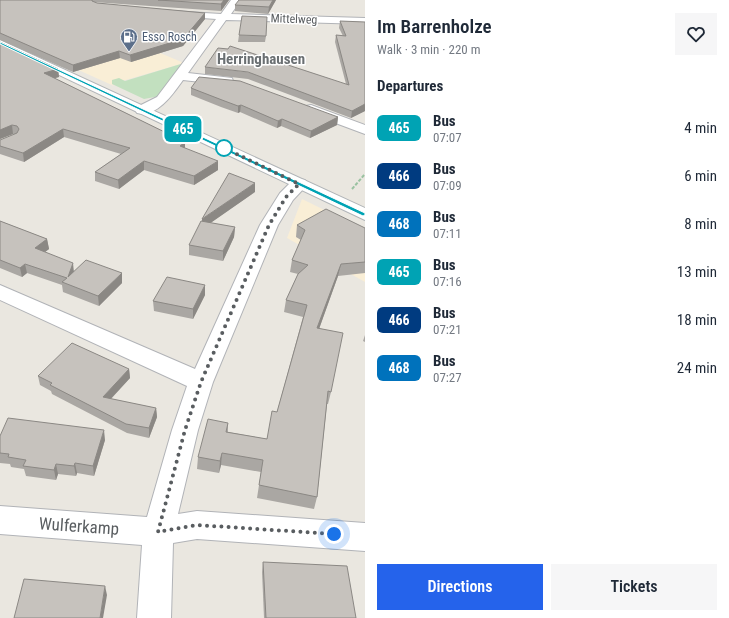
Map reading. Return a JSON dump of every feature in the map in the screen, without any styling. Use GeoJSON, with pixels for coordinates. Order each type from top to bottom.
{"type":"FeatureCollection","features":[{"type":"Feature","properties":{"kind":"street"},"geometry":{"type":"LineString","coordinates":[[142,110],[162,100],[236,0]]}},
{"type":"Feature","properties":{"kind":"street","name":"Mittelweg"},"geometry":{"type":"LineString","coordinates":[[162,11],[223,17],[365,21]]}},
{"type":"Feature","properties":{"kind":"street"},"geometry":{"type":"LineString","coordinates":[[0,43],[365,215]]}},
{"type":"Feature","properties":{"kind":"street"},"geometry":{"type":"LineString","coordinates":[[181,76],[242,82]]}},
{"type":"Feature","properties":{"kind":"street"},"geometry":{"type":"LineString","coordinates":[[300,105],[365,130]]}},
{"type":"Feature","properties":{"kind":"street"},"geometry":{"type":"LineString","coordinates":[[154,618],[158,532],[185,430],[201,382],[269,225],[286,197],[299,184]]}},
{"type":"Feature","properties":{"kind":"street"},"geometry":{"type":"LineString","coordinates":[[0,292],[201,382]]}},
{"type":"Feature","properties":{"kind":"street","name":"Wulferkamp"},"geometry":{"type":"LineString","coordinates":[[0,520],[158,532],[197,525],[365,536]]}},
{"type":"Feature","properties":{"kind":"shaded area"},"geometry":{"type":"Polygon","coordinates":[[[129,40],[184,63],[112,84],[114,86],[43,54],[129,40]]]}},
{"type":"Feature","properties":{"kind":"shaded area"},"geometry":{"type":"Polygon","coordinates":[[[302,199],[365,230],[365,282],[287,238],[302,199]]]}},
{"type":"Feature","properties":{"kind":"green space"},"geometry":{"type":"Polygon","coordinates":[[[184,63],[160,96],[144,99],[112,84],[112,80],[119,78],[125,81],[184,63]]]}},
{"type":"Feature","properties":{"kind":"building"},"geometry":{"type":"Polygon","coordinates":[[[0,0],[92,0],[97,3],[205,13],[183,39],[130,55],[119,51],[73,65],[0,33],[0,0]]]}},
{"type":"Feature","properties":{"kind":"building"},"geometry":{"type":"Polygon","coordinates":[[[158,0],[224,0],[221,4],[158,0]]]}},
{"type":"Feature","properties":{"kind":"building"},"geometry":{"type":"Polygon","coordinates":[[[239,0],[273,0],[269,7],[235,5],[239,0]]]}},
{"type":"Feature","properties":{"kind":"building"},"geometry":{"type":"Polygon","coordinates":[[[242,16],[267,17],[266,36],[239,35],[242,16]]]}},
{"type":"Feature","properties":{"kind":"building"},"geometry":{"type":"Polygon","coordinates":[[[340,21],[365,22],[365,104],[352,111],[248,72],[205,67],[218,48],[228,49],[230,46],[349,85],[336,35],[346,36],[340,21]]]}},
{"type":"Feature","properties":{"kind":"building"},"geometry":{"type":"Polygon","coordinates":[[[0,42],[58,69],[44,73],[185,142],[180,146],[218,161],[194,176],[144,161],[118,180],[95,172],[130,148],[63,129],[23,153],[0,146],[0,140],[17,133],[19,129],[17,126],[12,125],[0,130],[0,42]]]}},
{"type":"Feature","properties":{"kind":"building"},"geometry":{"type":"Polygon","coordinates":[[[199,77],[240,81],[338,117],[311,131],[282,119],[278,121],[241,105],[238,106],[191,88],[199,77]]]}},
{"type":"Feature","properties":{"kind":"building"},"geometry":{"type":"Polygon","coordinates":[[[229,173],[255,183],[202,219],[229,173]]]}},
{"type":"Feature","properties":{"kind":"building"},"geometry":{"type":"Polygon","coordinates":[[[326,209],[365,228],[365,262],[341,264],[317,328],[343,333],[331,392],[328,391],[317,497],[259,485],[263,460],[222,453],[220,461],[198,457],[208,419],[228,423],[226,432],[267,439],[272,411],[277,412],[307,305],[286,300],[298,274],[308,265],[292,260],[305,230],[297,225],[326,209]]]}},
{"type":"Feature","properties":{"kind":"building"},"geometry":{"type":"Polygon","coordinates":[[[0,221],[47,239],[35,248],[73,263],[68,277],[86,260],[122,273],[98,296],[62,282],[67,278],[25,264],[20,268],[0,260],[0,221]]]}},
{"type":"Feature","properties":{"kind":"building"},"geometry":{"type":"Polygon","coordinates":[[[201,221],[235,227],[223,251],[189,245],[201,221]]]}},
{"type":"Feature","properties":{"kind":"building"},"geometry":{"type":"Polygon","coordinates":[[[167,277],[205,285],[193,309],[153,301],[167,277]]]}},
{"type":"Feature","properties":{"kind":"building"},"geometry":{"type":"Polygon","coordinates":[[[72,343],[129,369],[103,397],[156,408],[149,428],[126,424],[50,385],[52,383],[38,376],[72,343]]]}},
{"type":"Feature","properties":{"kind":"building"},"geometry":{"type":"Polygon","coordinates":[[[8,418],[104,430],[93,466],[75,463],[74,466],[56,464],[54,470],[23,466],[26,460],[8,457],[9,454],[0,453],[0,436],[8,418]]]}},
{"type":"Feature","properties":{"kind":"building"},"geometry":{"type":"Polygon","coordinates":[[[263,562],[347,566],[356,618],[266,618],[263,562]]]}},
{"type":"Feature","properties":{"kind":"building"},"geometry":{"type":"Polygon","coordinates":[[[24,579],[105,586],[100,618],[14,618],[24,579]]]}},
{"type":"Feature","properties":{"kind":"bus line","name":"465"},"geometry":{"type":"LineString","coordinates":[[0,43],[365,215]]}},
{"type":"Feature","properties":{"kind":"place","name":"Esso Rosch"},"geometry":{"type":"Point","coordinates":[129,52]}},
{"type":"Feature","properties":{"kind":"district","name":"Herringhausen"},"geometry":{"type":"Point","coordinates":[261,59]}},
{"type":"Feature","properties":{"kind":"route"},"geometry":{"type":"LineString","coordinates":[[224,148],[299,184],[286,197],[269,225],[201,382],[185,430],[158,532],[197,525],[334,534]]}}]}
